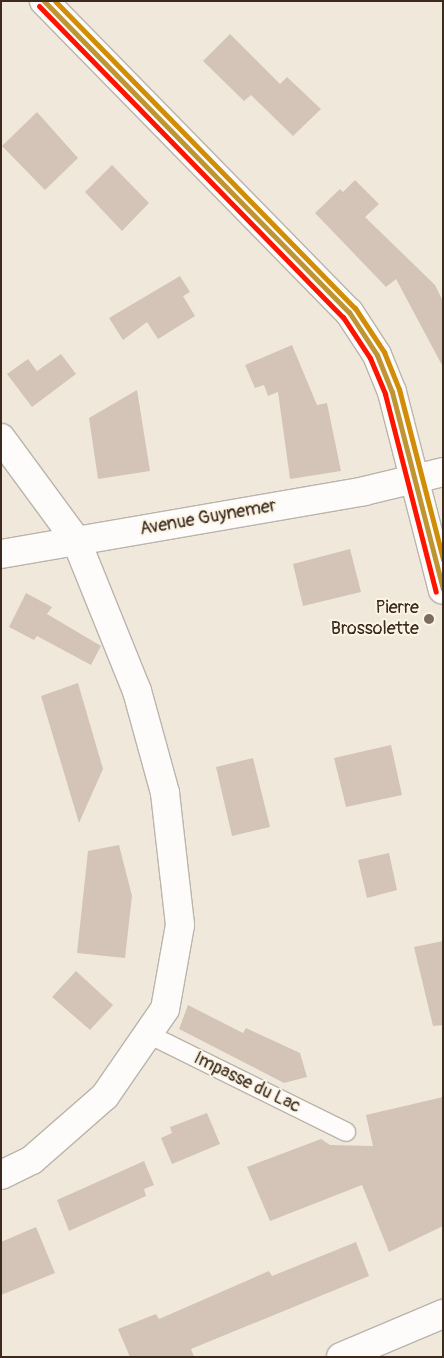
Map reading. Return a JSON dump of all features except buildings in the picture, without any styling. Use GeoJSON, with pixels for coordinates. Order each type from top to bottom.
{"type":"FeatureCollection","features":[{"type":"Feature","properties":{"kind":"street"},"geometry":{"type":"LineString","coordinates":[[44,1],[349,312],[377,354],[392,392],[443,590]]}},
{"type":"Feature","properties":{"kind":"street"},"geometry":{"type":"LineString","coordinates":[[1,438],[76,540],[137,691],[165,793],[180,925],[165,1009],[105,1096],[32,1160],[1,1175]]}},
{"type":"Feature","properties":{"kind":"street","name":"Avenue Guynemer"},"geometry":{"type":"LineString","coordinates":[[1,554],[415,480],[443,472]]}},
{"type":"Feature","properties":{"kind":"street"},"geometry":{"type":"LineString","coordinates":[[340,1357],[443,1314]]}},
{"type":"Feature","properties":{"kind":"lane","name":"Impasse du Lac"},"geometry":{"type":"LineString","coordinates":[[148,1034],[346,1132]]}},
{"type":"Feature","properties":{"kind":"transit line"},"geometry":{"type":"LineString","coordinates":[[44,1],[349,312],[377,355],[392,392],[443,589]]}},
{"type":"Feature","properties":{"kind":"transit line"},"geometry":{"type":"LineString","coordinates":[[55,1],[355,308],[384,352],[399,389],[443,559]]}},
{"type":"Feature","properties":{"kind":"transit line"},"geometry":{"type":"LineString","coordinates":[[39,6],[343,317],[370,358],[385,394],[436,592]]}},
{"type":"Feature","properties":{"kind":"place","name":"Pierre Brossolette"},"geometry":{"type":"Point","coordinates":[429,619]}}]}
